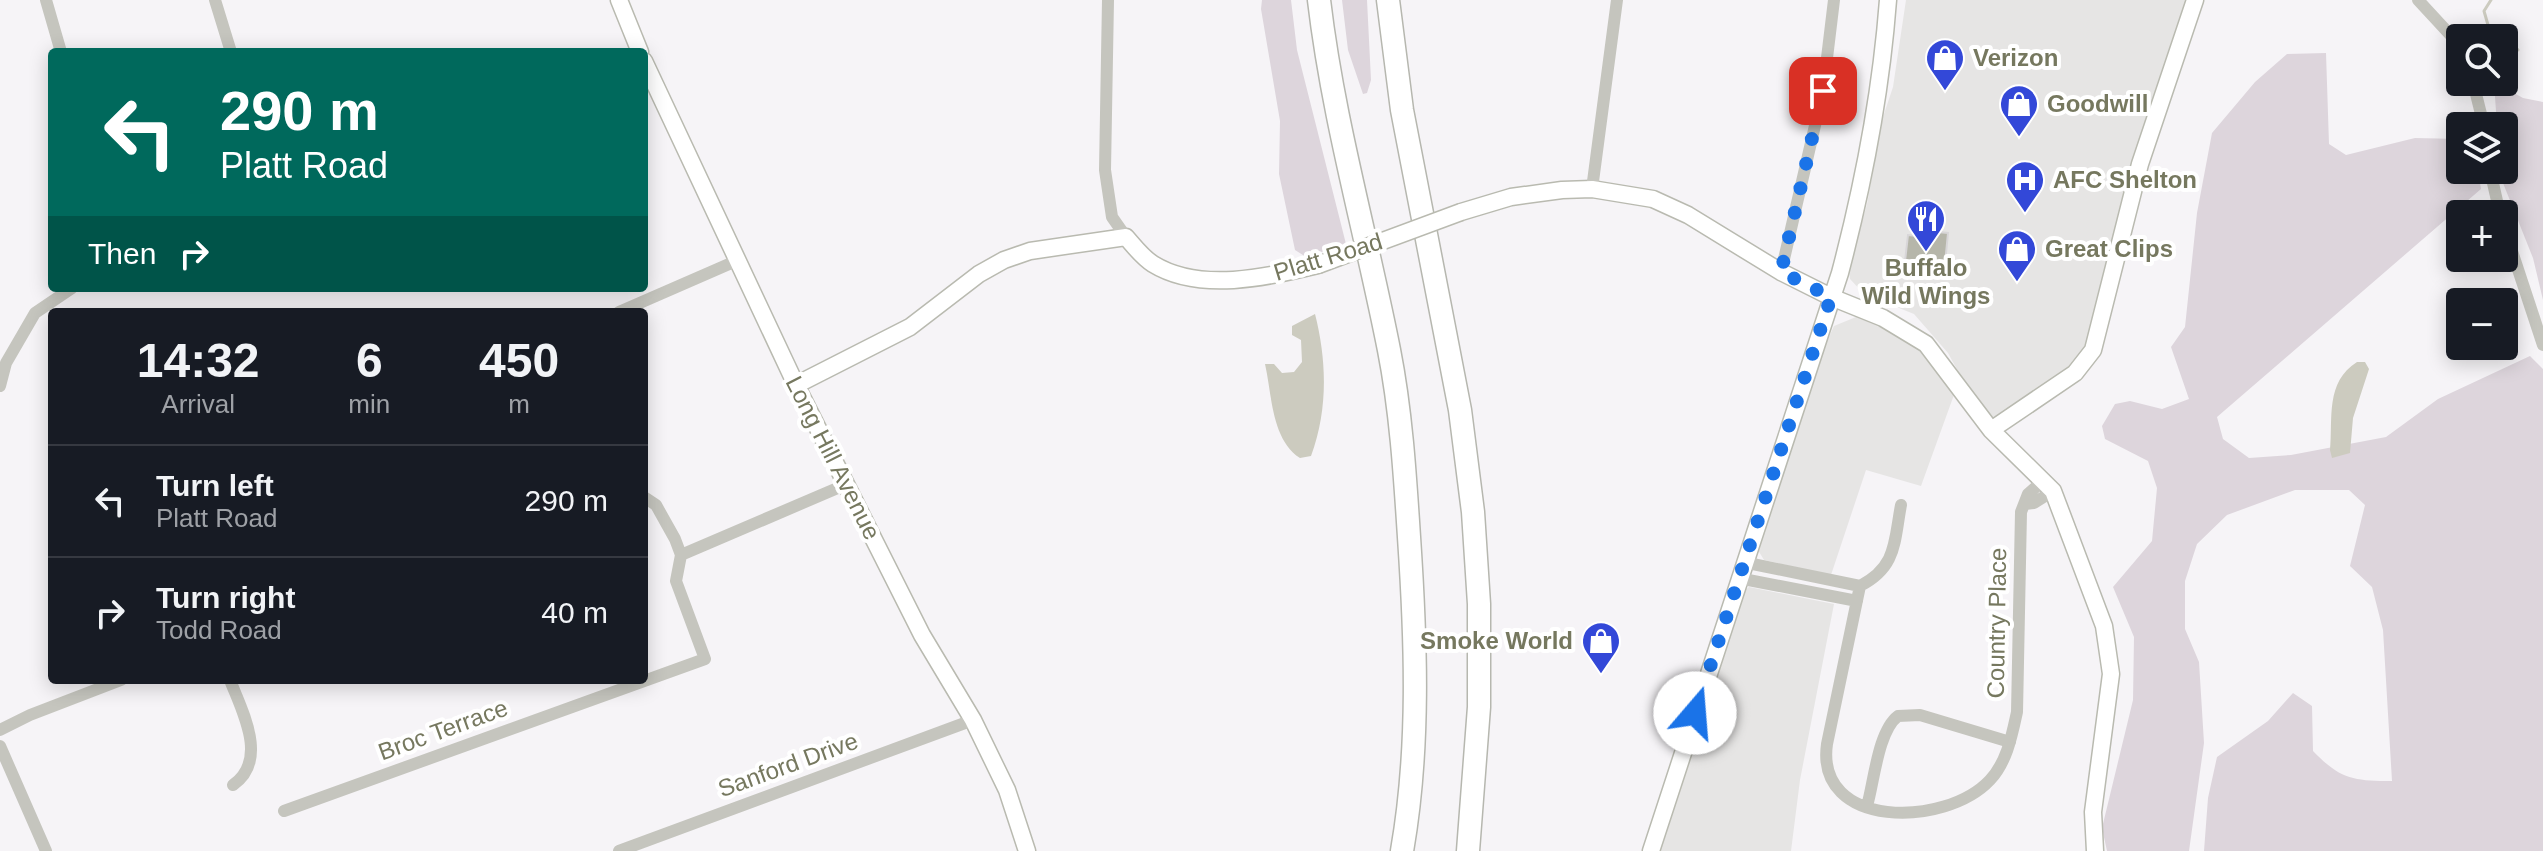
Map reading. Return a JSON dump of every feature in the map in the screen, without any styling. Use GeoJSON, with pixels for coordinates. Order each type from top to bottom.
{"type":"FeatureCollection","features":[{"type":"Feature","properties":{"kind":"highway"},"geometry":{"type":"LineString","coordinates":[[1319,0],[1327,66],[1389,352],[1405,480],[1415,675],[1411,783],[1402,851]]}},
{"type":"Feature","properties":{"kind":"highway"},"geometry":{"type":"LineString","coordinates":[[1388,0],[1402,110],[1460,410],[1473,512],[1479,604],[1479,707],[1468,851]]}},
{"type":"Feature","properties":{"kind":"street"},"geometry":{"type":"LineString","coordinates":[[46,0],[60,48]]}},
{"type":"Feature","properties":{"kind":"street"},"geometry":{"type":"LineString","coordinates":[[215,0],[230,48]]}},
{"type":"Feature","properties":{"kind":"street"},"geometry":{"type":"LineString","coordinates":[[619,0],[638,48]]}},
{"type":"Feature","properties":{"kind":"street"},"geometry":{"type":"LineString","coordinates":[[796,385],[910,327],[979,274],[1004,260],[1030,251],[1126,237],[1112,217],[1105,170],[1108,0]]}},
{"type":"Feature","properties":{"kind":"street"},"geometry":{"type":"LineString","coordinates":[[1592,189],[1617,0]]}},
{"type":"Feature","properties":{"kind":"street"},"geometry":{"type":"LineString","coordinates":[[1781,272],[1823,91],[1834,0]]}},
{"type":"Feature","properties":{"kind":"street"},"geometry":{"type":"LineString","coordinates":[[1651,851],[1831,297],[1862,187],[1878,101],[1888,0]]}},
{"type":"Feature","properties":{"kind":"street"},"geometry":{"type":"LineString","coordinates":[[1991,430],[2075,373],[2093,350],[2140,164],[2195,0]]}},
{"type":"Feature","properties":{"kind":"street"},"geometry":{"type":"LineString","coordinates":[[2418,0],[2446,30]]}},
{"type":"Feature","properties":{"kind":"street","name":"Long Hill Avenue"},"geometry":{"type":"LineString","coordinates":[[648,70],[796,385],[922,635],[973,720],[1007,790],[1027,851]]}},
{"type":"Feature","properties":{"kind":"street","name":"Platt Road"},"geometry":{"type":"LineString","coordinates":[[1126,237],[1151,263],[1191,277],[1216,280],[1318,265],[1461,212],[1511,197],[1592,189],[1653,199],[1688,215],[1781,272],[1883,318],[1926,344],[1991,430],[2048,486]]}},
{"type":"Feature","properties":{"kind":"street"},"geometry":{"type":"LineString","coordinates":[[628,308],[736,261]]}},
{"type":"Feature","properties":{"kind":"street"},"geometry":{"type":"LineString","coordinates":[[2518,269],[2543,345]]}},
{"type":"Feature","properties":{"kind":"street"},"geometry":{"type":"LineString","coordinates":[[0,386],[6,363],[35,313],[66,292]]}},
{"type":"Feature","properties":{"kind":"street"},"geometry":{"type":"LineString","coordinates":[[648,500],[656,505],[681,555],[847,484]]}},
{"type":"Feature","properties":{"kind":"street"},"geometry":{"type":"LineString","coordinates":[[2048,486],[2104,626],[2111,674],[2093,812],[2095,851]]}},
{"type":"Feature","properties":{"kind":"street","name":"Country Place"},"geometry":{"type":"LineString","coordinates":[[1860,586],[1825,760],[1826,771],[1837,788],[1867,806],[1918,813],[1952,806],[1990,780],[2002,765],[2010,742],[2017,712],[2021,524],[2028,494],[2048,486]]}},
{"type":"Feature","properties":{"kind":"street"},"geometry":{"type":"LineString","coordinates":[[1741,570],[1860,586],[1882,574],[1889,564],[1901,505]]}},
{"type":"Feature","properties":{"kind":"street","name":"Broc Terrace"},"geometry":{"type":"LineString","coordinates":[[648,680],[705,659],[676,581],[681,555]]}},
{"type":"Feature","properties":{"kind":"street"},"geometry":{"type":"LineString","coordinates":[[1741,570],[1857,601]]}},
{"type":"Feature","properties":{"kind":"street"},"geometry":{"type":"LineString","coordinates":[[0,730],[111,684]]}},
{"type":"Feature","properties":{"kind":"street"},"geometry":{"type":"LineString","coordinates":[[231,684],[251,744],[245,772],[233,785]]}},
{"type":"Feature","properties":{"kind":"street","name":"Broc Terrace"},"geometry":{"type":"LineString","coordinates":[[284,811],[636,684]]}},
{"type":"Feature","properties":{"kind":"street","name":"Country Place"},"geometry":{"type":"LineString","coordinates":[[1867,806],[1883,740],[1888,726],[1898,716],[1920,715],[2010,742]]}},
{"type":"Feature","properties":{"kind":"street","name":"Sanford Drive"},"geometry":{"type":"LineString","coordinates":[[619,851],[973,720]]}},
{"type":"Feature","properties":{"kind":"street"},"geometry":{"type":"LineString","coordinates":[[0,746],[46,851]]}},
{"type":"Feature","properties":{"kind":"shaded area"},"geometry":{"type":"Polygon","coordinates":[[[1262,0],[1291,0],[1297,50],[1346,244],[1306,257],[1295,250],[1279,174],[1280,121],[1262,0]]]}},
{"type":"Feature","properties":{"kind":"shaded area"},"geometry":{"type":"Polygon","coordinates":[[[1342,0],[1367,0],[1371,80],[1367,93],[1363,94],[1348,50],[1342,0]]]}},
{"type":"Feature","properties":{"kind":"shaded area"},"geometry":{"type":"Polygon","coordinates":[[[1906,0],[2189,0],[2094,336],[2079,363],[2003,415],[1993,417],[1977,406],[1948,353],[1914,314],[1864,294],[1850,279],[1849,270],[1867,204],[1883,117],[1893,87],[1906,0]]]}},
{"type":"Feature","properties":{"kind":"shaded area"},"geometry":{"type":"Polygon","coordinates":[[[2326,53],[2329,144],[2346,155],[2415,138],[2446,139],[2446,184],[2480,184],[2481,189],[2468,200],[2446,200],[2446,219],[2217,417],[2223,439],[2249,458],[2291,455],[2386,437],[2438,399],[2530,356],[2543,369],[2543,851],[2204,851],[2208,798],[2217,757],[2268,721],[2293,693],[2312,706],[2313,751],[2331,768],[2357,779],[2392,781],[2383,630],[2372,587],[2350,566],[2365,505],[2349,490],[2295,490],[2227,515],[2197,544],[2185,581],[2185,629],[2199,662],[2204,743],[2189,851],[2107,851],[2102,828],[2133,700],[2134,637],[2113,587],[2152,541],[2157,488],[2148,461],[2105,439],[2102,426],[2115,404],[2130,401],[2162,409],[2189,399],[2171,347],[2185,327],[2197,213],[2212,133],[2255,82],[2287,54],[2326,53]]]}},
{"type":"Feature","properties":{"kind":"shaded area"},"geometry":{"type":"Polygon","coordinates":[[[2518,95],[2543,102],[2543,300],[2533,258],[2518,220],[2518,200],[2510,200],[2503,184],[2518,184],[2518,112],[2496,112],[2495,96],[2518,95]]]}},
{"type":"Feature","properties":{"kind":"shaded area"},"geometry":{"type":"Polygon","coordinates":[[[1315,314],[1322,350],[1323,403],[1311,456],[1300,458],[1290,450],[1278,428],[1265,364],[1274,364],[1282,373],[1294,372],[1302,362],[1301,340],[1292,335],[1292,326],[1315,314]]]}},
{"type":"Feature","properties":{"kind":"shaded area"},"geometry":{"type":"Polygon","coordinates":[[[1856,317],[1913,341],[1955,392],[1921,486],[1866,470],[1831,575],[1764,560],[1758,550],[1823,350],[1834,326],[1856,317]]]}},
{"type":"Feature","properties":{"kind":"shaded area"},"geometry":{"type":"Polygon","coordinates":[[[2357,362],[2365,362],[2369,369],[2353,418],[2350,453],[2332,458],[2331,414],[2335,390],[2347,370],[2357,362]]]}},
{"type":"Feature","properties":{"kind":"shaded area"},"geometry":{"type":"Polygon","coordinates":[[[1749,587],[1834,604],[1800,780],[1791,851],[1660,851],[1743,592],[1749,587]]]}},
{"type":"Feature","properties":{"kind":"building","name":"Buffalo Wild Wings"},"geometry":{"type":"Polygon","coordinates":[[[1918,230],[1948,233],[1944,274],[1916,275],[1916,271],[1904,270],[1908,235],[1917,236],[1918,230]]]}},
{"type":"Feature","properties":{"kind":"waterway"},"geometry":{"type":"LineString","coordinates":[[2488,24],[2484,11],[2491,0]]}},
{"type":"Feature","properties":{"kind":"place","name":"Verizon"},"geometry":{"type":"Point","coordinates":[1945,92]}},
{"type":"Feature","properties":{"kind":"place","name":"Goodwill"},"geometry":{"type":"Point","coordinates":[2019,138]}},
{"type":"Feature","properties":{"kind":"place","name":"AFC Shelton"},"geometry":{"type":"Point","coordinates":[2025,214]}},
{"type":"Feature","properties":{"kind":"place","name":"Buffalo Wild Wings"},"geometry":{"type":"Point","coordinates":[1926,253]}},
{"type":"Feature","properties":{"kind":"place","name":"Great Clips"},"geometry":{"type":"Point","coordinates":[2017,283]}},
{"type":"Feature","properties":{"kind":"place","name":"Smoke World"},"geometry":{"type":"Point","coordinates":[1601,675]}},
{"type":"Feature","properties":{"kind":"route"},"geometry":{"type":"LineString","coordinates":[[1695,713],[1831,297],[1781,272],[1823,91]]}}]}
